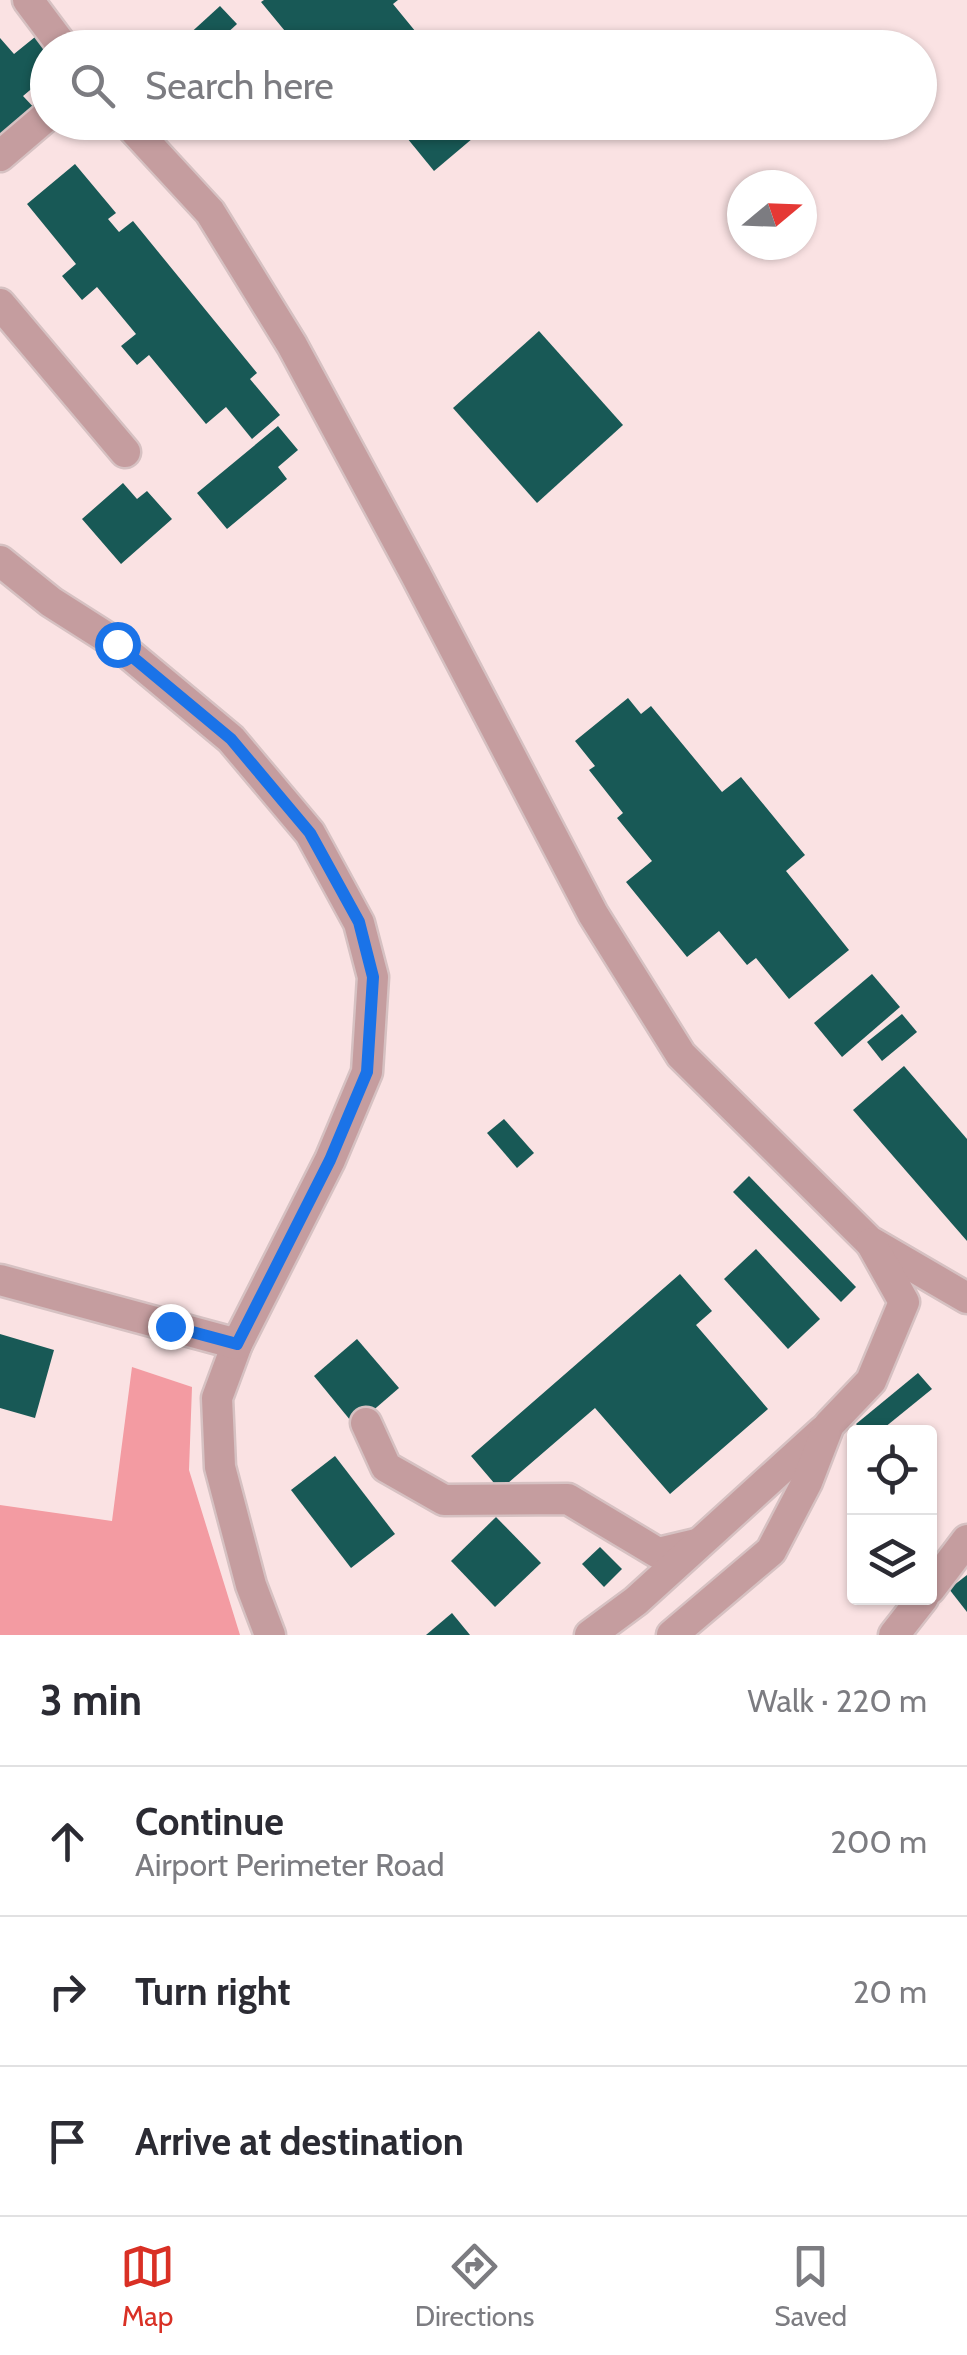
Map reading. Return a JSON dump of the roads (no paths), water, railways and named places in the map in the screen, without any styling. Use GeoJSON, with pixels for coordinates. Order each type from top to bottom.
{"type":"FeatureCollection","features":[{"type":"Feature","properties":{"kind":"street"},"geometry":{"type":"LineString","coordinates":[[28,0],[50,30]]}},
{"type":"Feature","properties":{"kind":"street"},"geometry":{"type":"LineString","coordinates":[[0,156],[30,130]]}},
{"type":"Feature","properties":{"kind":"street"},"geometry":{"type":"LineString","coordinates":[[144,140],[210,212],[292,345],[592,914],[680,1055],[869,1241],[967,1298]]}},
{"type":"Feature","properties":{"kind":"street"},"geometry":{"type":"LineString","coordinates":[[0,304],[125,452]]}},
{"type":"Feature","properties":{"kind":"street"},"geometry":{"type":"LineString","coordinates":[[0,561],[51,602],[117,644],[231,739],[310,833],[359,922],[373,977],[367,1072],[330,1160],[237,1344],[217,1398],[220,1467],[251,1586],[270,1635]]}},
{"type":"Feature","properties":{"kind":"street"},"geometry":{"type":"LineString","coordinates":[[590,1635],[636,1600],[829,1426],[871,1381],[904,1302],[869,1241]]}},
{"type":"Feature","properties":{"kind":"street"},"geometry":{"type":"LineString","coordinates":[[0,1280],[237,1344]]}},
{"type":"Feature","properties":{"kind":"street"},"geometry":{"type":"LineString","coordinates":[[366,1423],[386,1467],[444,1500],[568,1499],[658,1553],[696,1544]]}},
{"type":"Feature","properties":{"kind":"street"},"geometry":{"type":"LineString","coordinates":[[672,1635],[771,1552],[807,1482],[829,1426]]}},
{"type":"Feature","properties":{"kind":"street"},"geometry":{"type":"LineString","coordinates":[[937,1580],[967,1540]]}},
{"type":"Feature","properties":{"kind":"street"},"geometry":{"type":"LineString","coordinates":[[894,1635],[918,1605]]}}]}
